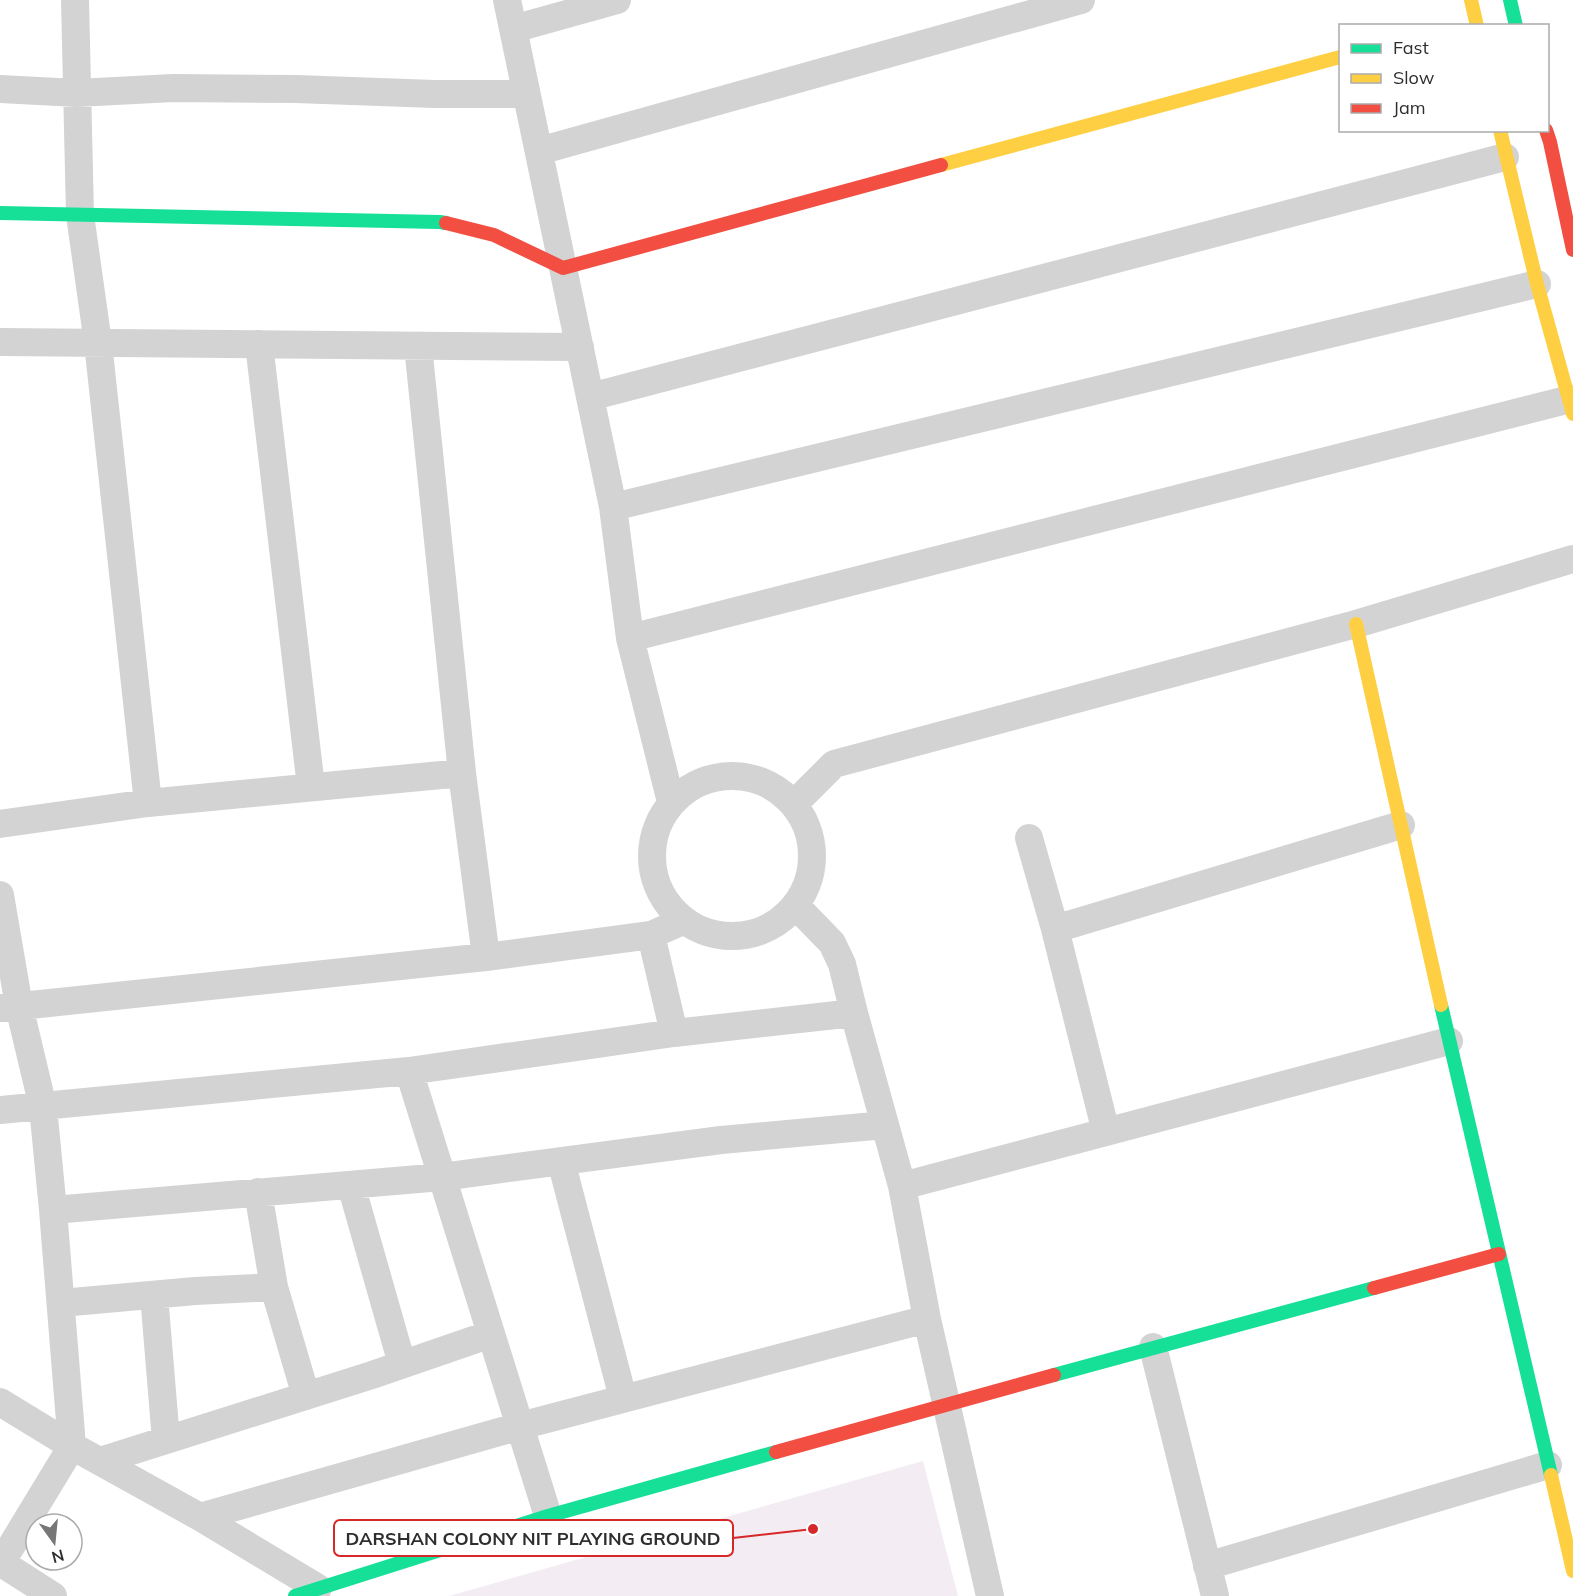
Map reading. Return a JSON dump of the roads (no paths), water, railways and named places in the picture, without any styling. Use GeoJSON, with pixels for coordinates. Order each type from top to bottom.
{"type":"FeatureCollection","features":[{"type":"Feature","properties":{"kind":"street"},"geometry":{"type":"LineString","coordinates":[[75,0],[80,215],[98,343],[148,803]]}},
{"type":"Feature","properties":{"kind":"street"},"geometry":{"type":"LineString","coordinates":[[507,0],[613,507],[630,638],[671,802]]}},
{"type":"Feature","properties":{"kind":"street"},"geometry":{"type":"LineString","coordinates":[[513,29],[617,0]]}},
{"type":"Feature","properties":{"kind":"street"},"geometry":{"type":"LineString","coordinates":[[539,151],[1081,0]]}},
{"type":"Feature","properties":{"kind":"street"},"geometry":{"type":"LineString","coordinates":[[1510,0],[1516,24]]}},
{"type":"Feature","properties":{"kind":"street"},"geometry":{"type":"LineString","coordinates":[[0,213],[440,222],[494,235],[563,268],[1339,58]]}},
{"type":"Feature","properties":{"kind":"street"},"geometry":{"type":"LineString","coordinates":[[0,89],[77,93],[184,88],[296,88],[435,94],[526,94]]}},
{"type":"Feature","properties":{"kind":"street"},"geometry":{"type":"LineString","coordinates":[[1545,140],[1573,250]]}},
{"type":"Feature","properties":{"kind":"street"},"geometry":{"type":"LineString","coordinates":[[590,397],[1507,147],[1537,284],[1571,406],[630,638]]}},
{"type":"Feature","properties":{"kind":"street"},"geometry":{"type":"LineString","coordinates":[[613,507],[1537,284]]}},
{"type":"Feature","properties":{"kind":"street"},"geometry":{"type":"LineString","coordinates":[[0,342],[580,347]]}},
{"type":"Feature","properties":{"kind":"street"},"geometry":{"type":"LineString","coordinates":[[259,344],[311,787]]}},
{"type":"Feature","properties":{"kind":"street"},"geometry":{"type":"LineString","coordinates":[[418,346],[462,773],[486,957]]}},
{"type":"Feature","properties":{"kind":"street"},"geometry":{"type":"LineString","coordinates":[[795,803],[834,764],[1356,624],[1573,559]]}},
{"type":"Feature","properties":{"kind":"street"},"geometry":{"type":"LineString","coordinates":[[1356,624],[1449,1041],[1573,1571]]}},
{"type":"Feature","properties":{"kind":"street"},"geometry":{"type":"LineString","coordinates":[[0,824],[148,803],[462,773]]}},
{"type":"Feature","properties":{"kind":"street"},"geometry":{"type":"LineString","coordinates":[[734,775],[759,780],[782,792],[795,803],[811,835],[813,861],[808,886],[795,906],[773,926],[747,936],[720,936],[683,921],[673,911],[658,888],[651,862],[654,835],[671,802],[684,791],[708,780],[734,775]]}},
{"type":"Feature","properties":{"kind":"street"},"geometry":{"type":"LineString","coordinates":[[1055,929],[1401,825]]}},
{"type":"Feature","properties":{"kind":"street"},"geometry":{"type":"LineString","coordinates":[[1029,838],[1055,929],[1106,1132]]}},
{"type":"Feature","properties":{"kind":"street"},"geometry":{"type":"LineString","coordinates":[[0,895],[10,1007],[43,1107],[54,1210],[72,1446],[1,1563],[53,1596]]}},
{"type":"Feature","properties":{"kind":"street"},"geometry":{"type":"LineString","coordinates":[[795,906],[831,943],[842,964],[902,1186],[945,1405],[990,1596]]}},
{"type":"Feature","properties":{"kind":"street"},"geometry":{"type":"LineString","coordinates":[[10,1007],[486,957],[651,935],[683,921]]}},
{"type":"Feature","properties":{"kind":"street"},"geometry":{"type":"LineString","coordinates":[[651,935],[674,1033]]}},
{"type":"Feature","properties":{"kind":"street"},"geometry":{"type":"LineString","coordinates":[[0,1110],[409,1071],[674,1033],[854,1013]]}},
{"type":"Feature","properties":{"kind":"street"},"geometry":{"type":"LineString","coordinates":[[902,1186],[1449,1041]]}},
{"type":"Feature","properties":{"kind":"street"},"geometry":{"type":"LineString","coordinates":[[409,1071],[548,1516]]}},
{"type":"Feature","properties":{"kind":"street"},"geometry":{"type":"LineString","coordinates":[[54,1210],[442,1177],[722,1140],[885,1125]]}},
{"type":"Feature","properties":{"kind":"street"},"geometry":{"type":"LineString","coordinates":[[561,1161],[623,1398]]}},
{"type":"Feature","properties":{"kind":"street"},"geometry":{"type":"LineString","coordinates":[[351,1185],[402,1365]]}},
{"type":"Feature","properties":{"kind":"street"},"geometry":{"type":"LineString","coordinates":[[258,1192],[274,1287],[306,1396]]}},
{"type":"Feature","properties":{"kind":"street"},"geometry":{"type":"LineString","coordinates":[[0,1402],[72,1446],[200,1516],[306,1592],[548,1516],[1153,1347],[1499,1254]]}},
{"type":"Feature","properties":{"kind":"street"},"geometry":{"type":"LineString","coordinates":[[61,1303],[195,1291],[274,1287]]}},
{"type":"Feature","properties":{"kind":"street"},"geometry":{"type":"LineString","coordinates":[[154,1295],[166,1440]]}},
{"type":"Feature","properties":{"kind":"street"},"geometry":{"type":"LineString","coordinates":[[200,1516],[623,1398],[927,1319]]}},
{"type":"Feature","properties":{"kind":"street"},"geometry":{"type":"LineString","coordinates":[[100,1461],[402,1365],[491,1334]]}},
{"type":"Feature","properties":{"kind":"street"},"geometry":{"type":"LineString","coordinates":[[1153,1347],[1215,1596]]}},
{"type":"Feature","properties":{"kind":"street"},"geometry":{"type":"LineString","coordinates":[[1207,1566],[1548,1465]]}},
{"type":"Feature","properties":{"kind":"place","name":"DARSHAN COLONY NIT PLAYING GROUND"},"geometry":{"type":"Point","coordinates":[813,1529]}}]}
